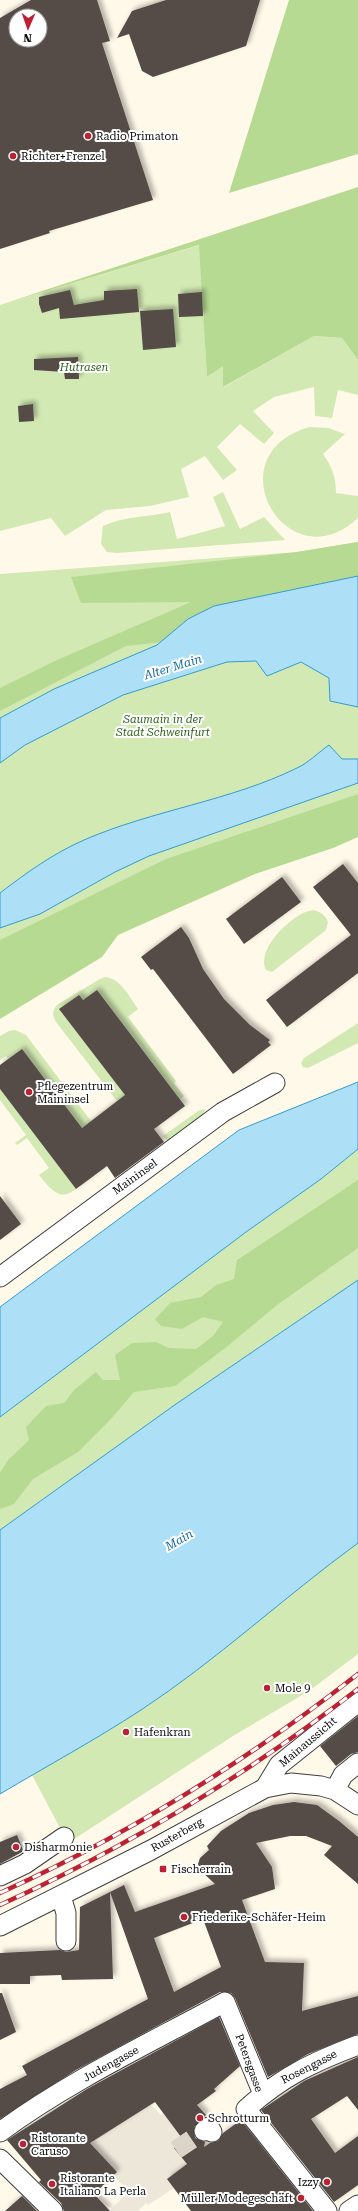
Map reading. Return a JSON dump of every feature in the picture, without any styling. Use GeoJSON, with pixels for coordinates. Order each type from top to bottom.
{"type":"FeatureCollection","features":[{"type":"Feature","properties":{"kind":"street","name":"Maininsel"},"geometry":{"type":"LineString","coordinates":[[0,1277],[223,1112],[275,1083]]}},
{"type":"Feature","properties":{"kind":"street","name":"Mainaussicht"},"geometry":{"type":"LineString","coordinates":[[265,1788],[279,1765],[358,1702]]}},
{"type":"Feature","properties":{"kind":"street"},"geometry":{"type":"LineString","coordinates":[[336,1790],[343,1775],[358,1763]]}},
{"type":"Feature","properties":{"kind":"street","name":"Rusterberg"},"geometry":{"type":"LineString","coordinates":[[0,1926],[61,1896],[265,1788],[304,1783],[336,1790],[358,1806]]}},
{"type":"Feature","properties":{"kind":"street"},"geometry":{"type":"LineString","coordinates":[[0,1876],[25,1864],[64,1837]]}},
{"type":"Feature","properties":{"kind":"street"},"geometry":{"type":"LineString","coordinates":[[61,1896],[66,1913],[66,1941]]}},
{"type":"Feature","properties":{"kind":"street","name":"Petersgasse"},"geometry":{"type":"LineString","coordinates":[[225,2002],[263,2094],[246,2109],[327,2211]]}},
{"type":"Feature","properties":{"kind":"street","name":"Judengasse"},"geometry":{"type":"LineString","coordinates":[[0,2132],[26,2113],[82,2080],[225,2002]]}},
{"type":"Feature","properties":{"kind":"street","name":"Rosengasse"},"geometry":{"type":"LineString","coordinates":[[263,2094],[283,2079],[321,2059],[358,2045]]}},
{"type":"Feature","properties":{"kind":"street"},"geometry":{"type":"LineString","coordinates":[[0,2159],[54,2211]]}},
{"type":"Feature","properties":{"kind":"street"},"geometry":{"type":"LineString","coordinates":[[349,2211],[358,2205]]}},
{"type":"Feature","properties":{"kind":"green space"},"geometry":{"type":"Polygon","coordinates":[[[289,0],[358,0],[358,154],[229,193],[289,0]]]}},
{"type":"Feature","properties":{"kind":"green space"},"geometry":{"type":"Polygon","coordinates":[[[358,187],[358,360],[342,338],[314,336],[223,387],[223,366],[207,377],[199,245],[0,305],[358,187]]]}},
{"type":"Feature","properties":{"kind":"green space","name":"Hutrasen"},"geometry":{"type":"Polygon","coordinates":[[[200,245],[207,377],[223,365],[224,387],[314,336],[342,338],[358,360],[358,395],[338,390],[332,418],[315,416],[314,387],[274,397],[253,411],[274,433],[264,444],[240,424],[217,447],[237,470],[223,480],[205,456],[181,469],[189,497],[150,506],[106,510],[65,536],[51,518],[0,531],[0,305],[200,245]]]}},
{"type":"Feature","properties":{"kind":"green space"},"geometry":{"type":"Polygon","coordinates":[[[309,427],[328,428],[345,434],[323,454],[333,472],[336,493],[358,496],[358,518],[332,534],[307,536],[286,526],[271,508],[263,486],[266,463],[280,442],[309,427]]]}},
{"type":"Feature","properties":{"kind":"green space"},"geometry":{"type":"Polygon","coordinates":[[[223,492],[240,529],[264,517],[285,540],[117,553],[107,552],[101,544],[103,526],[128,518],[170,512],[177,539],[225,526],[213,497],[223,492]]]}},
{"type":"Feature","properties":{"kind":"green space","name":"Saumain in der Stadt Schweinfurt"},"geometry":{"type":"Polygon","coordinates":[[[358,542],[358,826],[0,984],[0,574],[297,552],[358,542]]]}},
{"type":"Feature","properties":{"kind":"green space"},"geometry":{"type":"Polygon","coordinates":[[[358,542],[358,586],[191,639],[126,646],[0,711],[0,688],[57,660],[191,602],[81,603],[71,577],[297,552],[358,542]]]}},
{"type":"Feature","properties":{"kind":"green space"},"geometry":{"type":"Polygon","coordinates":[[[358,794],[358,837],[333,848],[255,874],[118,935],[102,957],[0,1019],[0,940],[166,859],[358,794]]]}},
{"type":"Feature","properties":{"kind":"green space"},"geometry":{"type":"Polygon","coordinates":[[[313,910],[326,917],[328,922],[326,930],[272,972],[266,970],[264,961],[266,952],[278,933],[296,917],[313,910]]]}},
{"type":"Feature","properties":{"kind":"green space"},"geometry":{"type":"Polygon","coordinates":[[[105,977],[116,981],[128,994],[138,1009],[128,1017],[176,1081],[174,1083],[184,1096],[180,1099],[97,990],[83,1000],[78,995],[60,1009],[125,1095],[117,1101],[56,1022],[53,1013],[58,1004],[105,977]]]}},
{"type":"Feature","properties":{"kind":"green space"},"geometry":{"type":"Polygon","coordinates":[[[358,1023],[358,1043],[308,1068],[303,1067],[301,1063],[304,1058],[358,1023]]]}},
{"type":"Feature","properties":{"kind":"green space"},"geometry":{"type":"Polygon","coordinates":[[[15,1030],[26,1035],[91,1121],[82,1128],[22,1049],[8,1059],[6,1056],[0,1060],[0,1036],[9,1031],[15,1030]]]}},
{"type":"Feature","properties":{"kind":"green space"},"geometry":{"type":"Polygon","coordinates":[[[0,1089],[76,1189],[65,1195],[60,1194],[51,1189],[39,1175],[49,1168],[27,1138],[17,1145],[15,1143],[26,1135],[0,1100],[0,1089]]]}},
{"type":"Feature","properties":{"kind":"green space"},"geometry":{"type":"Polygon","coordinates":[[[205,1109],[200,1120],[185,1133],[168,1141],[163,1136],[198,1111],[205,1109]]]}},
{"type":"Feature","properties":{"kind":"green space"},"geometry":{"type":"Polygon","coordinates":[[[358,1149],[358,1280],[176,1404],[0,1530],[0,1417],[246,1232],[321,1179],[358,1149]]]}},
{"type":"Feature","properties":{"kind":"green space"},"geometry":{"type":"Polygon","coordinates":[[[358,1180],[358,1248],[277,1305],[229,1345],[175,1386],[134,1392],[109,1421],[78,1452],[33,1479],[14,1504],[0,1509],[0,1473],[8,1460],[29,1440],[26,1427],[46,1406],[64,1403],[74,1390],[96,1372],[103,1380],[120,1380],[115,1355],[132,1343],[156,1342],[169,1348],[196,1349],[213,1336],[223,1322],[203,1317],[182,1329],[161,1326],[155,1319],[170,1303],[201,1297],[216,1285],[234,1279],[237,1260],[358,1180]]]}},
{"type":"Feature","properties":{"kind":"green space"},"geometry":{"type":"Polygon","coordinates":[[[358,1543],[358,1654],[309,1691],[233,1736],[68,1843],[32,1775],[141,1710],[197,1670],[304,1584],[358,1543]]]}},
{"type":"Feature","properties":{"kind":"shaded area"},"geometry":{"type":"Polygon","coordinates":[[[151,2105],[161,2115],[163,2113],[184,2141],[175,2148],[187,2164],[174,2188],[148,2205],[146,2203],[138,2211],[110,2211],[129,2190],[113,2176],[117,2172],[100,2154],[84,2146],[151,2105]]]}},
{"type":"Feature","properties":{"kind":"water","name":"Alter Main"},"geometry":{"type":"Polygon","coordinates":[[[358,576],[358,707],[330,701],[329,678],[301,662],[267,676],[256,661],[227,662],[123,695],[25,745],[0,763],[0,718],[54,689],[157,645],[188,619],[214,606],[358,576]]]}},
{"type":"Feature","properties":{"kind":"water"},"geometry":{"type":"Polygon","coordinates":[[[329,745],[342,759],[358,759],[358,783],[149,856],[115,872],[40,914],[0,928],[0,893],[51,857],[84,840],[110,830],[245,789],[271,779],[301,766],[329,745]]]}},
{"type":"Feature","properties":{"kind":"water"},"geometry":{"type":"Polygon","coordinates":[[[358,1082],[358,1149],[321,1179],[246,1232],[0,1417],[0,1307],[239,1130],[358,1082]]]}},
{"type":"Feature","properties":{"kind":"water","name":"Main"},"geometry":{"type":"Polygon","coordinates":[[[358,1280],[358,1543],[169,1691],[106,1732],[0,1794],[0,1530],[176,1404],[358,1280]]]}},
{"type":"Feature","properties":{"kind":"building","name":"Radio Primaton"},"geometry":{"type":"Polygon","coordinates":[[[31,0],[97,0],[110,41],[102,43],[153,200],[49,231],[50,233],[0,249],[0,18],[8,13],[8,48],[48,48],[48,8],[17,8],[31,0]]]}},
{"type":"Feature","properties":{"kind":"building"},"geometry":{"type":"Polygon","coordinates":[[[166,0],[260,0],[246,46],[153,77],[142,71],[129,34],[117,38],[132,11],[166,0]]]}},
{"type":"Feature","properties":{"kind":"building"},"geometry":{"type":"Polygon","coordinates":[[[137,289],[139,312],[60,319],[59,308],[42,313],[39,304],[39,297],[70,290],[74,305],[104,300],[104,291],[137,289]]]}},
{"type":"Feature","properties":{"kind":"building"},"geometry":{"type":"Polygon","coordinates":[[[202,292],[203,316],[179,317],[178,294],[202,292]]]}},
{"type":"Feature","properties":{"kind":"building"},"geometry":{"type":"Polygon","coordinates":[[[173,309],[176,347],[143,350],[140,311],[173,309]]]}},
{"type":"Feature","properties":{"kind":"building"},"geometry":{"type":"Polygon","coordinates":[[[78,357],[79,379],[65,379],[64,372],[34,370],[34,359],[78,357]]]}},
{"type":"Feature","properties":{"kind":"building"},"geometry":{"type":"Polygon","coordinates":[[[33,404],[34,421],[19,422],[18,406],[33,404]]]}},
{"type":"Feature","properties":{"kind":"building"},"geometry":{"type":"Polygon","coordinates":[[[343,864],[358,883],[358,973],[287,1027],[266,1000],[351,935],[313,887],[343,864]]]}},
{"type":"Feature","properties":{"kind":"building"},"geometry":{"type":"Polygon","coordinates":[[[282,877],[301,902],[244,944],[226,919],[282,877]]]}},
{"type":"Feature","properties":{"kind":"building"},"geometry":{"type":"Polygon","coordinates":[[[181,927],[189,938],[203,969],[224,999],[250,1025],[270,1040],[268,1042],[271,1045],[233,1074],[153,969],[151,970],[141,957],[181,927]]]}},
{"type":"Feature","properties":{"kind":"building","name":"Pflegezentrum Maininsel"},"geometry":{"type":"Polygon","coordinates":[[[97,990],[185,1106],[154,1129],[164,1142],[115,1178],[107,1166],[76,1189],[0,1089],[0,1065],[22,1049],[82,1128],[125,1095],[59,1009],[79,995],[83,1000],[97,990]]]}},
{"type":"Feature","properties":{"kind":"building"},"geometry":{"type":"Polygon","coordinates":[[[0,1196],[21,1224],[0,1240],[0,1196]]]}},
{"type":"Feature","properties":{"kind":"building"},"geometry":{"type":"Polygon","coordinates":[[[358,1716],[358,1752],[351,1754],[336,1766],[320,1746],[358,1716]]]}},
{"type":"Feature","properties":{"kind":"building"},"geometry":{"type":"Polygon","coordinates":[[[294,1802],[317,1805],[358,1837],[358,1884],[324,1855],[332,1846],[306,1836],[290,1836],[256,1843],[272,1867],[275,1889],[242,1900],[265,1962],[304,1963],[302,2011],[358,1996],[358,2034],[308,2054],[268,2077],[235,1998],[231,1993],[220,1992],[76,2070],[0,2119],[0,2089],[27,2075],[22,2066],[148,1999],[110,1892],[124,1885],[135,1912],[215,1884],[200,1870],[198,1864],[200,1858],[209,1850],[207,1846],[221,1831],[249,1813],[273,1805],[294,1802]],[[203,1919],[154,1938],[174,1992],[221,1967],[203,1919]]]}},
{"type":"Feature","properties":{"kind":"building"},"geometry":{"type":"Polygon","coordinates":[[[17,1835],[23,1850],[22,1852],[0,1864],[0,1842],[17,1835]]]}},
{"type":"Feature","properties":{"kind":"building"},"geometry":{"type":"Polygon","coordinates":[[[110,1892],[113,1979],[62,1980],[61,1975],[30,1976],[30,1984],[0,1984],[0,1953],[60,1950],[66,1952],[79,1950],[80,1907],[110,1892]]]}},
{"type":"Feature","properties":{"kind":"building"},"geometry":{"type":"Polygon","coordinates":[[[0,1993],[2,1993],[16,2032],[0,2040],[0,1993]]]}},
{"type":"Feature","properties":{"kind":"building"},"geometry":{"type":"Polygon","coordinates":[[[219,2017],[240,2066],[214,2089],[216,2091],[197,2105],[206,2115],[194,2127],[195,2138],[205,2142],[204,2147],[210,2143],[218,2141],[223,2133],[241,2120],[313,2211],[191,2211],[167,2179],[187,2164],[174,2148],[184,2141],[155,2102],[90,2143],[117,2172],[94,2194],[110,2211],[64,2211],[61,2203],[39,2182],[41,2180],[7,2140],[87,2089],[219,2017]]]}},
{"type":"Feature","properties":{"kind":"building"},"geometry":{"type":"Polygon","coordinates":[[[358,2057],[358,2110],[347,2096],[311,2119],[335,2153],[358,2136],[358,2185],[334,2202],[261,2110],[304,2081],[358,2057]]]}},
{"type":"Feature","properties":{"kind":"building"},"geometry":{"type":"Polygon","coordinates":[[[22,2196],[37,2211],[5,2211],[22,2196]]]}},
{"type":"Feature","properties":{"kind":"tunnel"},"geometry":{"type":"LineString","coordinates":[[176,2150],[204,2131]]}},
{"type":"Feature","properties":{"kind":"railway"},"geometry":{"type":"LineString","coordinates":[[0,1893],[48,1870],[141,1821],[186,1794],[274,1736],[358,1674]]}},
{"type":"Feature","properties":{"kind":"railway"},"geometry":{"type":"LineString","coordinates":[[0,1905],[94,1859],[185,1808],[273,1751],[358,1689]]}},
{"type":"Feature","properties":{"kind":"place","name":"Radio Primaton"},"geometry":{"type":"Point","coordinates":[88,136]}},
{"type":"Feature","properties":{"kind":"place","name":"Richter+Frenzel"},"geometry":{"type":"Point","coordinates":[13,156]}},
{"type":"Feature","properties":{"kind":"place","name":"Pflegezentrum Maininsel"},"geometry":{"type":"Point","coordinates":[29,1092]}},
{"type":"Feature","properties":{"kind":"place","name":"Mole 9"},"geometry":{"type":"Point","coordinates":[267,1688]}},
{"type":"Feature","properties":{"kind":"place","name":"Hafenkran"},"geometry":{"type":"Point","coordinates":[126,1732]}},
{"type":"Feature","properties":{"kind":"place","name":"Disharmonie"},"geometry":{"type":"Point","coordinates":[16,1847]}},
{"type":"Feature","properties":{"kind":"place","name":"Fischerrain"},"geometry":{"type":"Point","coordinates":[163,1869]}},
{"type":"Feature","properties":{"kind":"place","name":"Friederike-Schäfer-Heim"},"geometry":{"type":"Point","coordinates":[184,1917]}},
{"type":"Feature","properties":{"kind":"place","name":"Schrotturm"},"geometry":{"type":"Point","coordinates":[200,2118]}},
{"type":"Feature","properties":{"kind":"place","name":"Ristorante Caruso"},"geometry":{"type":"Point","coordinates":[23,2144]}},
{"type":"Feature","properties":{"kind":"place","name":"Izzy"},"geometry":{"type":"Point","coordinates":[327,2182]}},
{"type":"Feature","properties":{"kind":"place","name":"Ristorante Italiano La Perla"},"geometry":{"type":"Point","coordinates":[52,2184]}},
{"type":"Feature","properties":{"kind":"place","name":"Müller Modegeschäft"},"geometry":{"type":"Point","coordinates":[301,2198]}}]}
